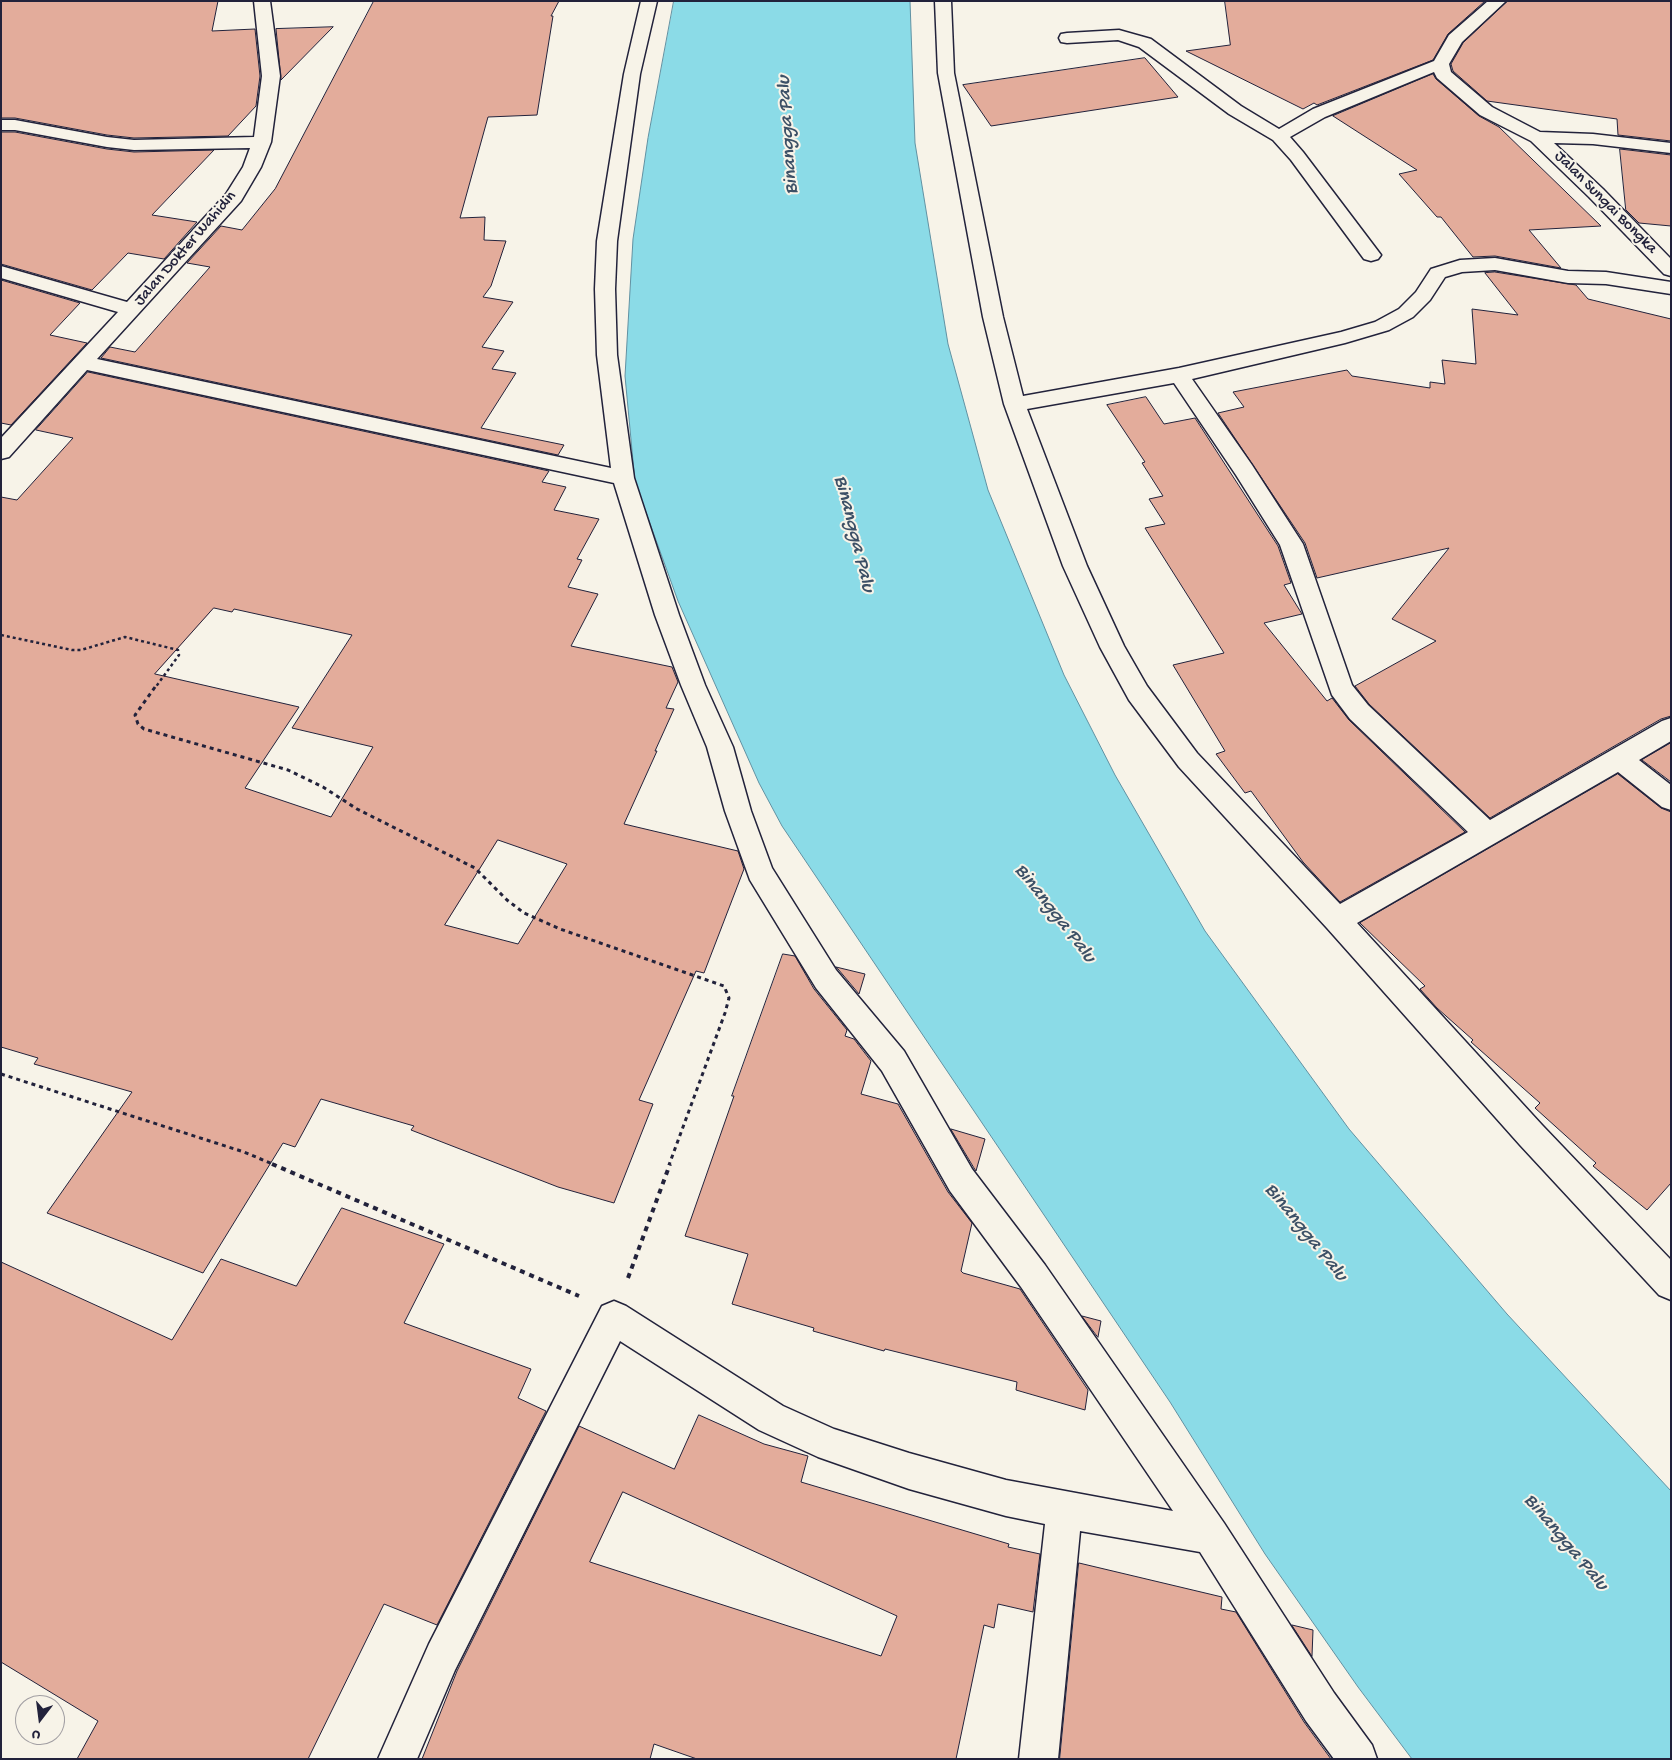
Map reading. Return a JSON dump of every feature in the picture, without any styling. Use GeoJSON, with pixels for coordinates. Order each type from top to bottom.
{"type":"FeatureCollection","features":[{"type":"Feature","properties":{"kind":"street","name":"Jalan Dokter Wahidin"},"geometry":{"type":"LineString","coordinates":[[1,452],[234,197],[252,167],[262,142],[271,76],[262,1]]}},
{"type":"Feature","properties":{"kind":"street"},"geometry":{"type":"LineString","coordinates":[[649,1],[632,74],[607,241],[605,289],[607,355],[623,478],[667,615],[693,685],[720,747],[738,811],[760,872],[826,979],[893,1061],[961,1180],[1033,1276],[1211,1536],[1320,1707],[1358,1759]]}},
{"type":"Feature","properties":{"kind":"street"},"geometry":{"type":"LineString","coordinates":[[943,1],[946,73],[993,317],[1015,404],[1075,566],[1112,648],[1138,693],[1188,760],[1337,920],[1467,1066],[1671,1284]]}},
{"type":"Feature","properties":{"kind":"street"},"geometry":{"type":"LineString","coordinates":[[1279,136],[1318,113],[1441,64],[1455,39],[1498,1]]}},
{"type":"Feature","properties":{"kind":"street"},"geometry":{"type":"LineString","coordinates":[[1067,38],[1119,35],[1145,43],[1235,110],[1279,136],[1371,255]]}},
{"type":"Feature","properties":{"kind":"street"},"geometry":{"type":"LineString","coordinates":[[1441,64],[1443,74],[1486,111],[1537,138],[1593,139],[1671,148]]}},
{"type":"Feature","properties":{"kind":"street"},"geometry":{"type":"LineString","coordinates":[[1,126],[14,126],[134,145],[262,142]]}},
{"type":"Feature","properties":{"kind":"street","name":"Jalan Sungai Bongka"},"geometry":{"type":"LineString","coordinates":[[1537,138],[1596,193],[1671,270]]}},
{"type":"Feature","properties":{"kind":"street"},"geometry":{"type":"LineString","coordinates":[[1015,404],[1179,374],[1345,337],[1382,326],[1406,313],[1423,296],[1438,273],[1460,266],[1495,264],[1568,277],[1606,278],[1671,288]]}},
{"type":"Feature","properties":{"kind":"street"},"geometry":{"type":"LineString","coordinates":[[1,272],[132,310]]}},
{"type":"Feature","properties":{"kind":"street"},"geometry":{"type":"LineString","coordinates":[[84,363],[623,478]]}},
{"type":"Feature","properties":{"kind":"street"},"geometry":{"type":"LineString","coordinates":[[1179,374],[1291,544],[1341,688],[1359,712],[1487,833]]}},
{"type":"Feature","properties":{"kind":"street"},"geometry":{"type":"LineString","coordinates":[[1337,920],[1671,728]]}},
{"type":"Feature","properties":{"kind":"street"},"geometry":{"type":"LineString","coordinates":[[1620,759],[1671,800]]}},
{"type":"Feature","properties":{"kind":"street"},"geometry":{"type":"LineString","coordinates":[[397,1759],[442,1657],[614,1318],[771,1418],[830,1445],[909,1471],[1006,1498],[1211,1536]]}},
{"type":"Feature","properties":{"kind":"street"},"geometry":{"type":"LineString","coordinates":[[1038,1759],[1064,1510]]}},
{"type":"Feature","properties":{"kind":"path"},"geometry":{"type":"LineString","coordinates":[[1,635],[76,650],[125,637],[178,650],[179,655],[135,716],[138,724],[144,729],[288,770],[324,787],[357,810],[474,868],[492,883],[507,900],[524,913],[560,929],[724,986],[729,998],[614,1318],[576,1295],[244,1152],[1,1074]]}},
{"type":"Feature","properties":{"kind":"water","name":"Binangga Palu"},"geometry":{"type":"Polygon","coordinates":[[[674,1],[910,1],[915,143],[948,344],[988,490],[1064,675],[1115,775],[1205,931],[1349,1129],[1507,1314],[1671,1491],[1671,1759],[1412,1759],[1358,1687],[1265,1554],[1170,1402],[782,826],[759,783],[678,601],[635,482],[625,376],[633,239],[648,138],[674,1]]]}},
{"type":"Feature","properties":{"kind":"building"},"geometry":{"type":"Polygon","coordinates":[[[1,1],[218,1],[212,31],[255,29],[260,76],[256,106],[228,136],[134,138],[107,135],[15,118],[1,118],[1,1]]]}},
{"type":"Feature","properties":{"kind":"building"},"geometry":{"type":"Polygon","coordinates":[[[374,1],[559,1],[551,16],[553,16],[537,115],[488,117],[460,218],[485,217],[484,240],[506,241],[491,286],[483,297],[513,302],[482,347],[504,351],[492,369],[516,373],[481,428],[564,445],[558,455],[101,358],[110,347],[135,352],[210,267],[187,263],[221,226],[242,230],[275,189],[374,1]]]}},
{"type":"Feature","properties":{"kind":"building"},"geometry":{"type":"Polygon","coordinates":[[[1225,1],[1485,1],[1448,34],[1433,60],[1317,105],[1314,103],[1303,109],[1186,51],[1230,45],[1225,1]]]}},
{"type":"Feature","properties":{"kind":"building"},"geometry":{"type":"Polygon","coordinates":[[[1508,1],[1671,1],[1671,141],[1618,135],[1617,119],[1487,101],[1453,71],[1451,64],[1463,43],[1508,1]]]}},
{"type":"Feature","properties":{"kind":"building"},"geometry":{"type":"Polygon","coordinates":[[[333,27],[281,80],[276,29],[333,27]]]}},
{"type":"Feature","properties":{"kind":"building"},"geometry":{"type":"Polygon","coordinates":[[[1145,58],[1178,97],[991,126],[963,85],[1145,58]]]}},
{"type":"Feature","properties":{"kind":"building"},"geometry":{"type":"Polygon","coordinates":[[[1433,74],[1436,79],[1479,116],[1499,127],[1601,226],[1529,230],[1561,268],[1495,256],[1473,257],[1441,217],[1437,217],[1399,174],[1417,170],[1333,116],[1433,74]]]}},
{"type":"Feature","properties":{"kind":"building"},"geometry":{"type":"Polygon","coordinates":[[[1,132],[15,132],[107,149],[134,152],[214,150],[152,215],[197,222],[164,259],[128,253],[92,290],[1,264],[1,132]]]}},
{"type":"Feature","properties":{"kind":"building"},"geometry":{"type":"Polygon","coordinates":[[[1620,149],[1671,155],[1671,226],[1639,223],[1626,210],[1620,149]]]}},
{"type":"Feature","properties":{"kind":"building"},"geometry":{"type":"Polygon","coordinates":[[[1495,272],[1576,285],[1588,299],[1671,319],[1671,716],[1661,719],[1490,818],[1369,704],[1355,686],[1436,641],[1392,619],[1449,548],[1317,578],[1305,543],[1218,413],[1244,407],[1233,392],[1347,370],[1352,376],[1430,388],[1430,382],[1445,384],[1442,360],[1476,364],[1472,309],[1518,315],[1485,273],[1495,272]]]}},
{"type":"Feature","properties":{"kind":"building"},"geometry":{"type":"Polygon","coordinates":[[[1,280],[80,303],[50,335],[87,343],[11,425],[1,423],[1,280]]]}},
{"type":"Feature","properties":{"kind":"building"},"geometry":{"type":"Polygon","coordinates":[[[88,372],[549,471],[542,482],[566,487],[554,510],[599,519],[577,559],[582,560],[568,587],[598,594],[571,646],[672,667],[678,682],[666,708],[674,709],[624,824],[738,851],[744,869],[704,973],[696,971],[639,1100],[653,1104],[614,1203],[558,1187],[411,1130],[414,1126],[321,1099],[295,1147],[283,1143],[203,1273],[47,1213],[132,1092],[34,1064],[38,1058],[1,1047],[1,497],[17,500],[73,438],[36,430],[88,372]],[[214,608],[155,674],[299,707],[245,788],[331,817],[373,747],[292,728],[352,635],[234,609],[232,612],[214,608]],[[498,840],[445,925],[518,944],[567,864],[498,840]]]}},
{"type":"Feature","properties":{"kind":"building"},"geometry":{"type":"Polygon","coordinates":[[[1146,397],[1164,424],[1195,418],[1278,546],[1291,583],[1284,585],[1302,614],[1264,623],[1327,701],[1332,698],[1349,720],[1465,832],[1340,902],[1303,862],[1251,791],[1245,793],[1216,754],[1225,751],[1173,665],[1224,653],[1145,528],[1165,524],[1149,499],[1163,496],[1142,463],[1145,462],[1107,405],[1146,397]]]}},
{"type":"Feature","properties":{"kind":"building"},"geometry":{"type":"Polygon","coordinates":[[[1671,743],[1671,782],[1642,760],[1671,743]]]}},
{"type":"Feature","properties":{"kind":"building"},"geometry":{"type":"Polygon","coordinates":[[[1618,774],[1661,808],[1671,812],[1671,1183],[1647,1210],[1593,1166],[1596,1163],[1535,1108],[1540,1103],[1471,1042],[1473,1040],[1437,1008],[1420,989],[1425,986],[1360,923],[1618,774]]]}},
{"type":"Feature","properties":{"kind":"building"},"geometry":{"type":"Polygon","coordinates":[[[783,954],[795,956],[814,989],[847,1030],[845,1036],[854,1039],[871,1061],[861,1094],[898,1104],[948,1192],[972,1223],[961,1271],[1020,1289],[1088,1390],[1085,1410],[1016,1390],[1017,1382],[885,1349],[884,1351],[813,1331],[814,1328],[732,1304],[748,1254],[685,1236],[734,1096],[732,1096],[783,954]]]}},
{"type":"Feature","properties":{"kind":"building"},"geometry":{"type":"Polygon","coordinates":[[[836,967],[865,974],[859,994],[838,969],[836,967]]]}},
{"type":"Feature","properties":{"kind":"building"},"geometry":{"type":"Polygon","coordinates":[[[951,1129],[985,1139],[976,1171],[974,1168],[951,1129]]]}},
{"type":"Feature","properties":{"kind":"building"},"geometry":{"type":"Polygon","coordinates":[[[342,1208],[444,1244],[404,1323],[531,1369],[518,1398],[546,1411],[437,1625],[384,1604],[308,1759],[77,1759],[98,1721],[65,1701],[65,1695],[55,1695],[1,1662],[1,1262],[172,1340],[221,1259],[296,1286],[342,1208]]]}},
{"type":"Feature","properties":{"kind":"building"},"geometry":{"type":"Polygon","coordinates":[[[1082,1316],[1101,1321],[1098,1337],[1082,1316]]]}},
{"type":"Feature","properties":{"kind":"building"},"geometry":{"type":"Polygon","coordinates":[[[699,1415],[764,1444],[808,1456],[801,1482],[1009,1544],[1008,1547],[1040,1554],[1033,1612],[998,1604],[994,1628],[984,1625],[956,1759],[697,1759],[654,1744],[650,1759],[422,1759],[457,1671],[579,1426],[674,1469],[699,1415]],[[623,1492],[590,1562],[881,1656],[897,1616],[623,1492]]]}},
{"type":"Feature","properties":{"kind":"building"},"geometry":{"type":"Polygon","coordinates":[[[1079,1563],[1222,1597],[1221,1609],[1236,1612],[1304,1722],[1331,1759],[1060,1759],[1079,1563]]]}},
{"type":"Feature","properties":{"kind":"building"},"geometry":{"type":"Polygon","coordinates":[[[1292,1625],[1313,1630],[1312,1656],[1292,1625]]]}}]}
